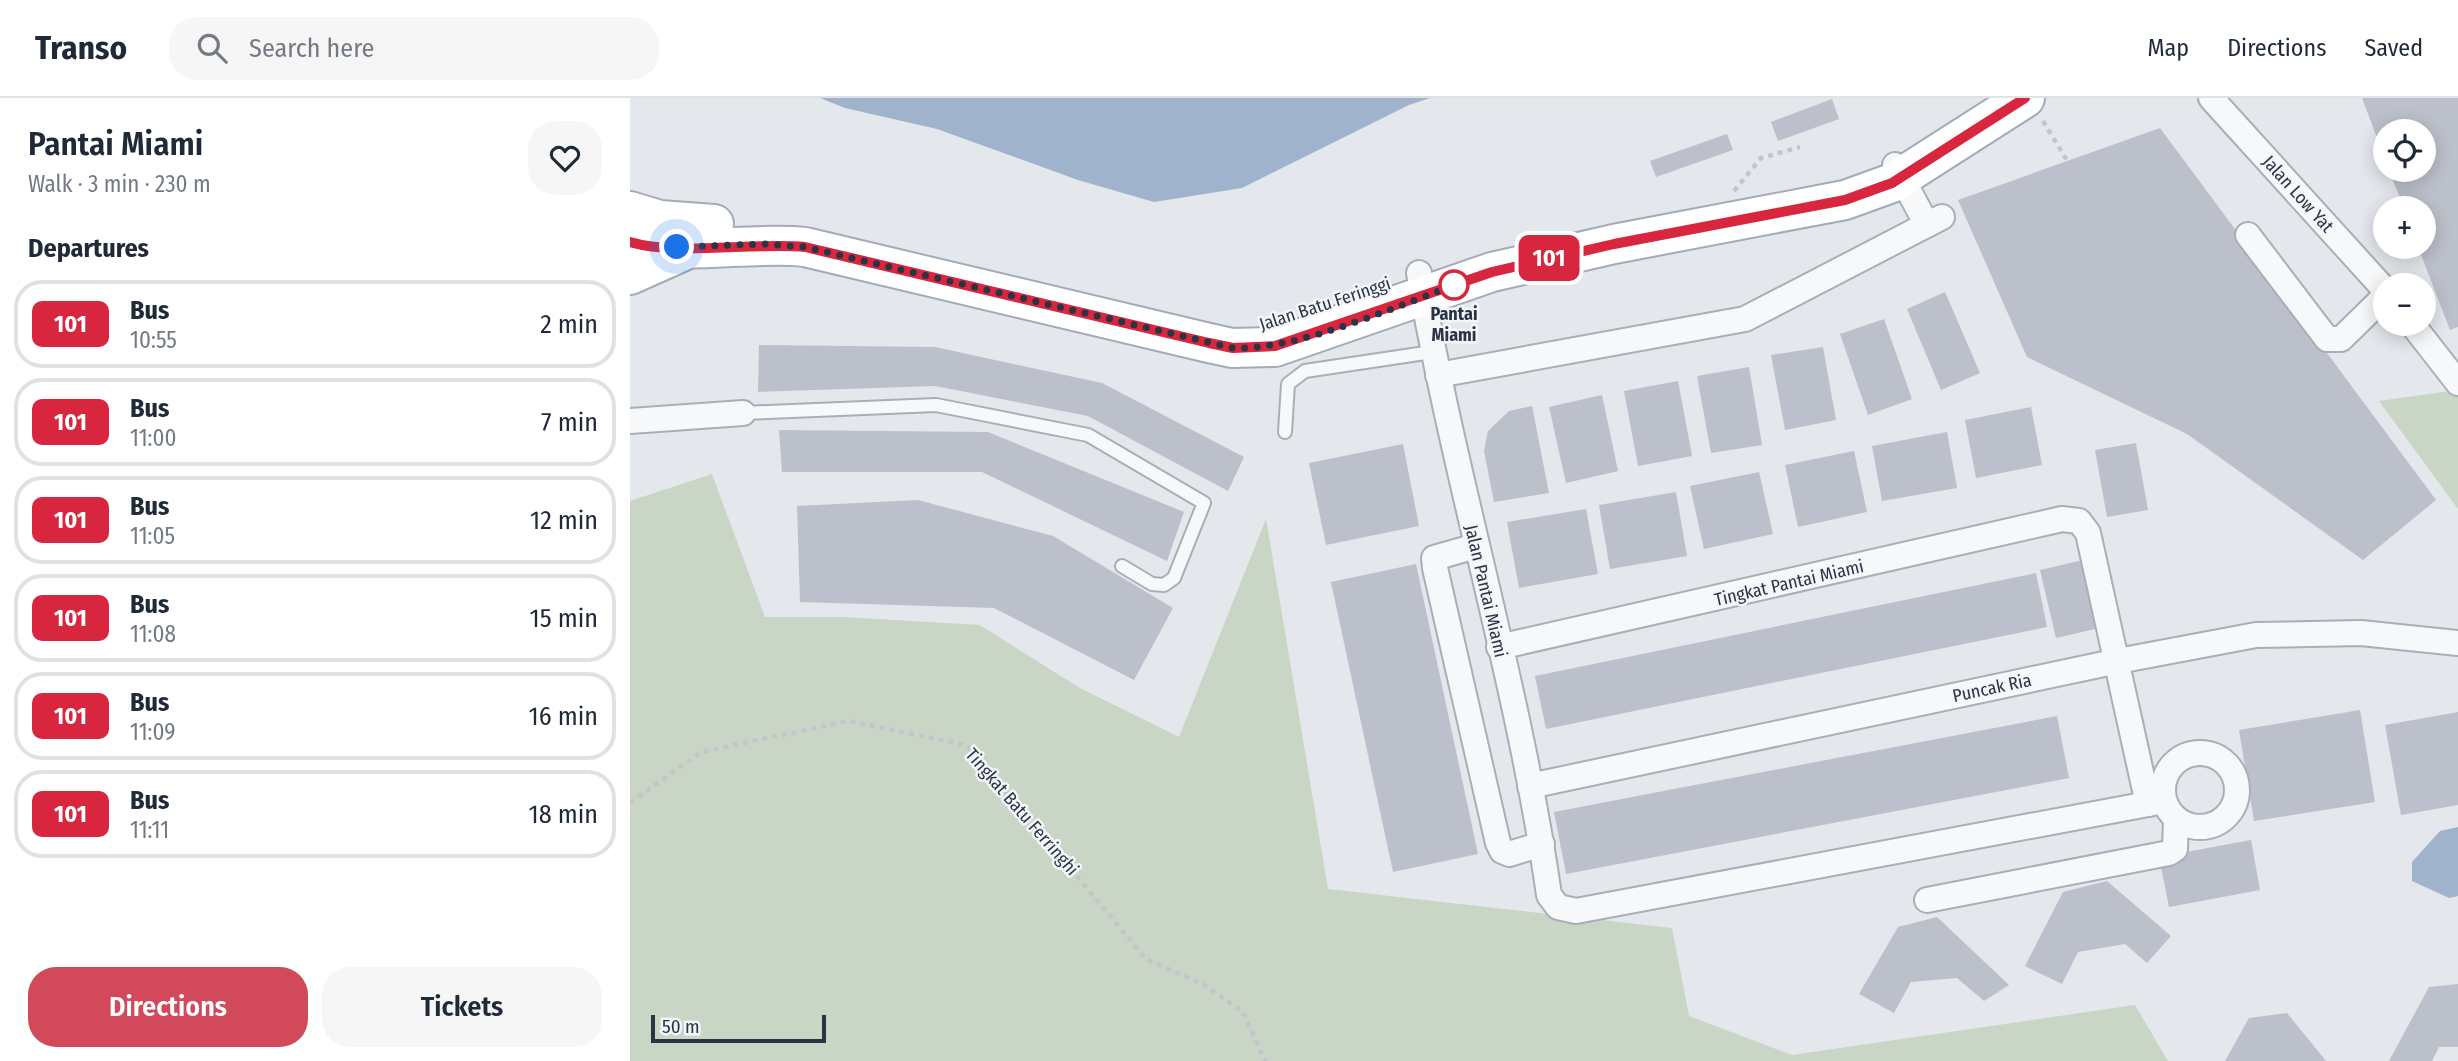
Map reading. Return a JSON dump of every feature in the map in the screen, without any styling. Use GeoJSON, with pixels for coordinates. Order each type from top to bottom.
{"type":"FeatureCollection","features":[{"type":"Feature","properties":{"kind":"main road","name":"Jalan Batu Feringgi"},"geometry":{"type":"LineString","coordinates":[[630,211],[700,235],[805,247],[1233,348],[1283,344],[1510,245],[1610,225],[1718,211],[1845,187],[1898,171],[1997,98]]}},
{"type":"Feature","properties":{"kind":"main road","name":"Jalan Batu Feringgi"},"geometry":{"type":"LineString","coordinates":[[1421,284],[1845,200],[1898,171],[2034,109]]}},
{"type":"Feature","properties":{"kind":"main road","name":"Jalan Batu Feringgi"},"geometry":{"type":"LineString","coordinates":[[630,241],[659,247],[700,235]]}},
{"type":"Feature","properties":{"kind":"main road"},"geometry":{"type":"LineString","coordinates":[[630,275],[700,235]]}},
{"type":"Feature","properties":{"kind":"street","name":"Jalan Low Yat"},"geometry":{"type":"LineString","coordinates":[[2211,98],[2373,277]]}},
{"type":"Feature","properties":{"kind":"street"},"geometry":{"type":"LineString","coordinates":[[1435,363],[1745,318],[1935,221],[1898,171]]}},
{"type":"Feature","properties":{"kind":"street"},"geometry":{"type":"LineString","coordinates":[[2248,235],[2327,339],[2341,339],[2373,308]]}},
{"type":"Feature","properties":{"kind":"street","name":"Jalan Pantai Miami"},"geometry":{"type":"LineString","coordinates":[[1421,284],[1435,363],[1530,786],[1549,895],[1558,907],[1576,911],[2162,808]]}},
{"type":"Feature","properties":{"kind":"street"},"geometry":{"type":"LineString","coordinates":[[2421,336],[2458,383]]}},
{"type":"Feature","properties":{"kind":"street"},"geometry":{"type":"LineString","coordinates":[[630,421],[743,413]]}},
{"type":"Feature","properties":{"kind":"street","name":"Tingkat Pantai Miami"},"geometry":{"type":"LineString","coordinates":[[1499,647],[1780,586],[2062,519],[2079,521],[2088,533],[2118,661]]}},
{"type":"Feature","properties":{"kind":"street"},"geometry":{"type":"LineString","coordinates":[[1476,546],[1441,553],[1434,558],[1435,568],[1498,843],[1502,851],[1509,854],[1542,844]]}},
{"type":"Feature","properties":{"kind":"street","name":"Puncak Ria"},"geometry":{"type":"LineString","coordinates":[[1530,786],[2118,661],[2256,635],[2361,633],[2458,643]]}},
{"type":"Feature","properties":{"kind":"street"},"geometry":{"type":"LineString","coordinates":[[1927,900],[2169,853],[2175,849],[2118,661]]}},
{"type":"Feature","properties":{"kind":"lane"},"geometry":{"type":"LineString","coordinates":[[1285,432],[1288,384],[1305,371],[1435,363]]}},
{"type":"Feature","properties":{"kind":"lane"},"geometry":{"type":"LineString","coordinates":[[743,413],[936,405],[1088,435],[1204,503],[1174,579],[1164,586],[1152,584],[1122,566]]}},
{"type":"Feature","properties":{"kind":"path"},"geometry":{"type":"LineString","coordinates":[[2034,109],[2068,162]]}},
{"type":"Feature","properties":{"kind":"path"},"geometry":{"type":"LineString","coordinates":[[1718,211],[1761,158],[1800,147]]}},
{"type":"Feature","properties":{"kind":"path","name":"Tingkat Batu Ferringhi"},"geometry":{"type":"LineString","coordinates":[[630,803],[701,752],[849,721],[967,745],[1146,959],[1204,985],[1243,1012],[1265,1061]]}},
{"type":"Feature","properties":{"kind":"green space"},"geometry":{"type":"Polygon","coordinates":[[[2458,390],[2458,509],[2379,401],[2458,390]]]}},
{"type":"Feature","properties":{"kind":"green space"},"geometry":{"type":"Polygon","coordinates":[[[712,474],[765,617],[844,617],[980,625],[1078,687],[1179,737],[1266,519],[1328,889],[1672,928],[1689,1016],[1792,1055],[2135,1005],[2168,1061],[630,1061],[630,501],[712,474]]]}},
{"type":"Feature","properties":{"kind":"water"},"geometry":{"type":"Polygon","coordinates":[[[820,98],[1430,98],[1409,105],[1242,188],[1154,202],[1078,180],[937,129],[845,108],[820,98]]]}},
{"type":"Feature","properties":{"kind":"water"},"geometry":{"type":"Polygon","coordinates":[[[2458,827],[2458,896],[2449,898],[2412,881],[2412,862],[2440,831],[2458,827]]]}},
{"type":"Feature","properties":{"kind":"building"},"geometry":{"type":"Polygon","coordinates":[[[2362,98],[2458,98],[2458,327],[2450,330],[2436,294],[2436,273],[2428,273],[2423,259],[2436,259],[2436,196],[2399,196],[2394,182],[2436,182],[2436,119],[2373,119],[2373,127],[2362,98]]]}},
{"type":"Feature","properties":{"kind":"building"},"geometry":{"type":"Polygon","coordinates":[[[1832,99],[1839,119],[1778,141],[1771,122],[1832,99]]]}},
{"type":"Feature","properties":{"kind":"building"},"geometry":{"type":"Polygon","coordinates":[[[2160,128],[2436,500],[2363,560],[2187,434],[2027,357],[1958,200],[2160,128]]]}},
{"type":"Feature","properties":{"kind":"building"},"geometry":{"type":"Polygon","coordinates":[[[1727,134],[1733,150],[1656,177],[1650,161],[1727,134]]]}},
{"type":"Feature","properties":{"kind":"building"},"geometry":{"type":"Polygon","coordinates":[[[1945,292],[1980,373],[1941,390],[1907,309],[1945,292]]]}},
{"type":"Feature","properties":{"kind":"building"},"geometry":{"type":"Polygon","coordinates":[[[1884,319],[1912,399],[1868,415],[1840,334],[1884,319]]]}},
{"type":"Feature","properties":{"kind":"building"},"geometry":{"type":"Polygon","coordinates":[[[759,345],[935,347],[1102,383],[1244,457],[1228,491],[1088,416],[935,386],[758,392],[759,345]]]}},
{"type":"Feature","properties":{"kind":"building"},"geometry":{"type":"Polygon","coordinates":[[[1823,347],[1836,420],[1785,430],[1771,355],[1823,347]]]}},
{"type":"Feature","properties":{"kind":"building"},"geometry":{"type":"Polygon","coordinates":[[[1749,367],[1762,445],[1711,453],[1697,376],[1749,367]]]}},
{"type":"Feature","properties":{"kind":"building"},"geometry":{"type":"Polygon","coordinates":[[[1678,381],[1692,456],[1638,466],[1624,391],[1678,381]]]}},
{"type":"Feature","properties":{"kind":"building"},"geometry":{"type":"Polygon","coordinates":[[[1602,395],[1618,471],[1566,483],[1549,407],[1602,395]]]}},
{"type":"Feature","properties":{"kind":"building"},"geometry":{"type":"Polygon","coordinates":[[[1532,406],[1549,493],[1494,502],[1484,451],[1488,431],[1509,411],[1532,406]]]}},
{"type":"Feature","properties":{"kind":"building"},"geometry":{"type":"Polygon","coordinates":[[[2031,407],[2042,465],[1976,478],[1965,420],[2031,407]]]}},
{"type":"Feature","properties":{"kind":"building"},"geometry":{"type":"Polygon","coordinates":[[[779,430],[988,432],[1184,512],[1167,561],[982,472],[782,472],[779,430]]]}},
{"type":"Feature","properties":{"kind":"building"},"geometry":{"type":"Polygon","coordinates":[[[1947,432],[1957,488],[1882,501],[1872,446],[1947,432]]]}},
{"type":"Feature","properties":{"kind":"building"},"geometry":{"type":"Polygon","coordinates":[[[2136,443],[2148,510],[2107,517],[2095,450],[2136,443]]]}},
{"type":"Feature","properties":{"kind":"building"},"geometry":{"type":"Polygon","coordinates":[[[1403,444],[1419,526],[1326,545],[1309,463],[1403,444]]]}},
{"type":"Feature","properties":{"kind":"building"},"geometry":{"type":"Polygon","coordinates":[[[1854,451],[1867,512],[1798,527],[1785,465],[1854,451]]]}},
{"type":"Feature","properties":{"kind":"building"},"geometry":{"type":"Polygon","coordinates":[[[1759,472],[1773,534],[1704,549],[1690,486],[1759,472]]]}},
{"type":"Feature","properties":{"kind":"building"},"geometry":{"type":"Polygon","coordinates":[[[1676,492],[1687,556],[1610,569],[1599,505],[1676,492]]]}},
{"type":"Feature","properties":{"kind":"building"},"geometry":{"type":"Polygon","coordinates":[[[918,500],[1053,536],[1173,608],[1134,680],[994,608],[800,602],[797,506],[918,500]]]}},
{"type":"Feature","properties":{"kind":"building"},"geometry":{"type":"Polygon","coordinates":[[[1586,509],[1598,574],[1519,588],[1507,522],[1586,509]]]}},
{"type":"Feature","properties":{"kind":"building"},"geometry":{"type":"Polygon","coordinates":[[[2092,558],[2108,626],[2056,638],[2040,570],[2092,558]]]}},
{"type":"Feature","properties":{"kind":"building"},"geometry":{"type":"Polygon","coordinates":[[[1416,564],[1478,854],[1393,872],[1331,582],[1416,564]]]}},
{"type":"Feature","properties":{"kind":"building"},"geometry":{"type":"Polygon","coordinates":[[[2036,573],[2047,627],[1546,729],[1535,676],[2036,573]]]}},
{"type":"Feature","properties":{"kind":"building"},"geometry":{"type":"Polygon","coordinates":[[[2360,710],[2375,802],[2254,821],[2239,730],[2360,710]]]}},
{"type":"Feature","properties":{"kind":"building"},"geometry":{"type":"Polygon","coordinates":[[[2458,712],[2458,805],[2401,815],[2385,725],[2458,712]]]}},
{"type":"Feature","properties":{"kind":"building"},"geometry":{"type":"Polygon","coordinates":[[[2057,716],[2069,778],[1566,874],[1554,812],[2057,716]]]}},
{"type":"Feature","properties":{"kind":"building"},"geometry":{"type":"Polygon","coordinates":[[[2251,840],[2260,890],[2169,907],[2159,857],[2251,840]]]}},
{"type":"Feature","properties":{"kind":"building"},"geometry":{"type":"Polygon","coordinates":[[[2107,881],[2171,936],[2147,963],[2125,944],[2078,952],[2062,984],[2025,966],[2063,892],[2107,881]]]}},
{"type":"Feature","properties":{"kind":"building"},"geometry":{"type":"Polygon","coordinates":[[[1937,917],[2009,985],[1984,1001],[1957,978],[1911,982],[1894,1013],[1859,994],[1898,927],[1937,917]]]}},
{"type":"Feature","properties":{"kind":"building"},"geometry":{"type":"Polygon","coordinates":[[[2458,984],[2458,1047],[2439,1047],[2432,1061],[2389,1061],[2429,987],[2458,984]]]}},
{"type":"Feature","properties":{"kind":"building"},"geometry":{"type":"Polygon","coordinates":[[[2287,1013],[2326,1061],[2225,1061],[2249,1018],[2287,1013]]]}},
{"type":"Feature","properties":{"kind":"bus line","name":"101"},"geometry":{"type":"LineString","coordinates":[[630,242],[659,247],[764,244],[805,247],[1209,343],[1255,349],[1292,342],[1492,272],[1614,244],[1746,222],[1845,200],[1892,183],[2025,98]]}},
{"type":"Feature","properties":{"kind":"place","name":"Pantai Miami"},"geometry":{"type":"Point","coordinates":[1454,285]}},
{"type":"Feature","properties":{"kind":"route"},"geometry":{"type":"LineString","coordinates":[[677,247],[764,244],[805,247],[1233,348],[1255,349],[1292,342],[1464,282],[1454,285]]}}]}
